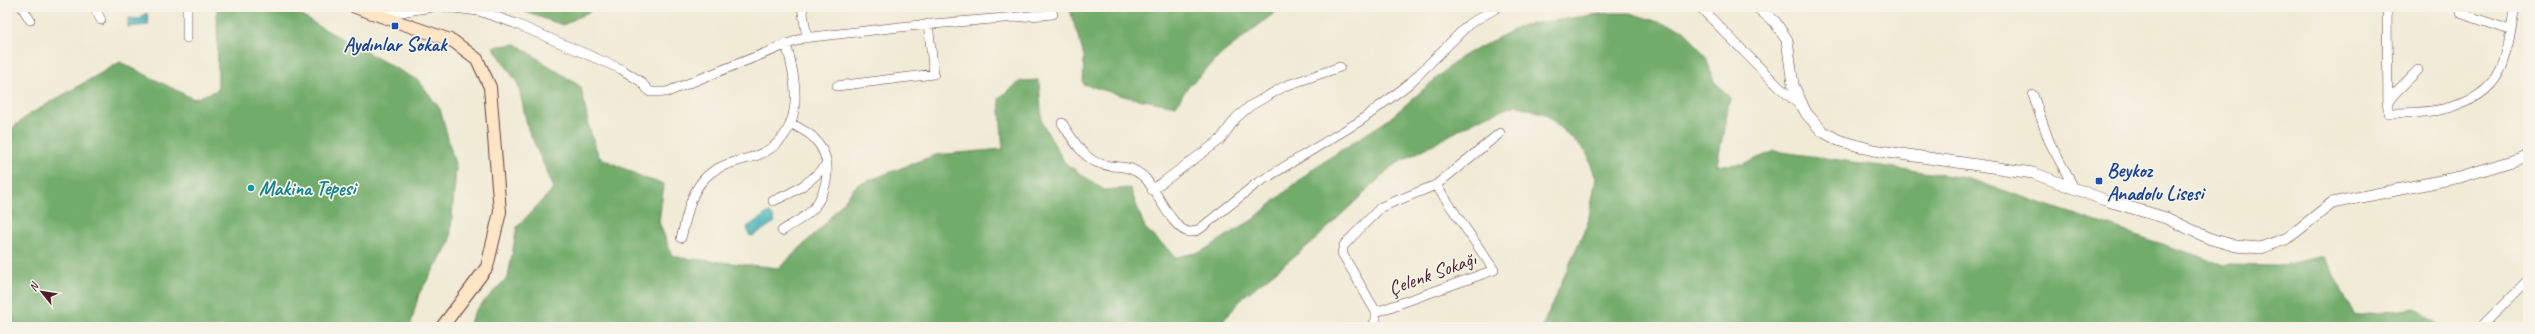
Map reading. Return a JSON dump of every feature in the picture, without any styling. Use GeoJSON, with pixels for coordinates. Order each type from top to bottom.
{"type":"FeatureCollection","features":[{"type":"Feature","properties":{"kind":"main road"},"geometry":{"type":"LineString","coordinates":[[355,7],[382,15],[453,41],[477,59],[490,88],[500,212],[487,267],[442,327]]}},
{"type":"Feature","properties":{"kind":"street"},"geometry":{"type":"LineString","coordinates":[[22,7],[30,20]]}},
{"type":"Feature","properties":{"kind":"street"},"geometry":{"type":"LineString","coordinates":[[94,7],[101,20]]}},
{"type":"Feature","properties":{"kind":"street"},"geometry":{"type":"LineString","coordinates":[[187,7],[187,38]]}},
{"type":"Feature","properties":{"kind":"street"},"geometry":{"type":"LineString","coordinates":[[382,15],[432,7]]}},
{"type":"Feature","properties":{"kind":"street"},"geometry":{"type":"LineString","coordinates":[[445,7],[479,11],[514,23],[621,69],[640,81],[650,92],[667,92],[786,44],[807,38],[928,24],[1053,14]]}},
{"type":"Feature","properties":{"kind":"street"},"geometry":{"type":"LineString","coordinates":[[802,7],[807,38]]}},
{"type":"Feature","properties":{"kind":"street"},"geometry":{"type":"LineString","coordinates":[[1062,123],[1090,160],[1101,165],[1131,168],[1145,178],[1152,190],[1183,230],[1190,232],[1201,228],[1256,184],[1360,121],[1409,84],[1469,24],[1498,7]]}},
{"type":"Feature","properties":{"kind":"street"},"geometry":{"type":"LineString","coordinates":[[1700,7],[1778,86],[1804,108],[1822,131],[1838,140],[1873,150],[2033,173],[2166,218],[2211,239],[2236,246],[2260,248],[2288,238],[2332,203],[2460,176],[2528,156]]}},
{"type":"Feature","properties":{"kind":"street"},"geometry":{"type":"LineString","coordinates":[[1757,7],[1775,22],[1787,40],[1793,85],[1804,108]]}},
{"type":"Feature","properties":{"kind":"street"},"geometry":{"type":"LineString","coordinates":[[2387,7],[2386,106],[2388,113],[2420,114],[2448,109],[2482,93],[2496,79],[2504,63],[2515,7]]}},
{"type":"Feature","properties":{"kind":"street"},"geometry":{"type":"LineString","coordinates":[[2460,13],[2510,30]]}},
{"type":"Feature","properties":{"kind":"street"},"geometry":{"type":"LineString","coordinates":[[837,86],[934,74],[928,24]]}},
{"type":"Feature","properties":{"kind":"street"},"geometry":{"type":"LineString","coordinates":[[681,238],[694,192],[704,179],[716,169],[775,147],[786,134],[795,106],[794,72],[786,44]]}},
{"type":"Feature","properties":{"kind":"street"},"geometry":{"type":"LineString","coordinates":[[1152,190],[1220,140],[1236,118],[1250,106],[1285,86],[1340,67]]}},
{"type":"Feature","properties":{"kind":"street"},"geometry":{"type":"LineString","coordinates":[[2386,106],[2394,94],[2418,70]]}},
{"type":"Feature","properties":{"kind":"street"},"geometry":{"type":"LineString","coordinates":[[2033,95],[2049,141],[2074,188]]}},
{"type":"Feature","properties":{"kind":"street"},"geometry":{"type":"LineString","coordinates":[[782,231],[813,209],[823,191],[828,173],[827,163],[813,137],[790,123]]}},
{"type":"Feature","properties":{"kind":"street","name":"Çelenk Sokağı"},"geometry":{"type":"LineString","coordinates":[[1372,327],[1376,320],[1376,312],[1342,253],[1344,245],[1381,207],[1436,185],[1500,133]]}},
{"type":"Feature","properties":{"kind":"street"},"geometry":{"type":"LineString","coordinates":[[773,202],[798,191],[817,175],[827,163]]}},
{"type":"Feature","properties":{"kind":"street","name":"Çelenk Sokağı"},"geometry":{"type":"LineString","coordinates":[[1376,312],[1494,270],[1436,185]]}},
{"type":"Feature","properties":{"kind":"street"},"geometry":{"type":"LineString","coordinates":[[2481,327],[2528,280]]}},
{"type":"Feature","properties":{"kind":"green space"},"geometry":{"type":"Polygon","coordinates":[[[217,7],[288,7],[317,25],[419,81],[440,109],[456,168],[450,242],[419,294],[410,327],[7,327],[7,132],[30,114],[120,62],[194,99],[218,90],[217,7]]]}},
{"type":"Feature","properties":{"kind":"green space"},"geometry":{"type":"Polygon","coordinates":[[[510,7],[598,7],[563,25],[510,7]]]}},
{"type":"Feature","properties":{"kind":"green space"},"geometry":{"type":"Polygon","coordinates":[[[1069,7],[1300,7],[1278,10],[1223,53],[1187,88],[1176,106],[1127,97],[1083,84],[1084,56],[1069,7]]]}},
{"type":"Feature","properties":{"kind":"green space"},"geometry":{"type":"Polygon","coordinates":[[[1607,13],[1630,13],[1684,30],[1706,57],[1714,81],[1730,98],[1717,165],[1743,164],[1775,151],[1966,178],[2225,265],[2279,266],[2324,256],[2355,316],[2416,308],[2436,323],[2435,327],[1542,327],[1588,222],[1596,178],[1586,152],[1545,114],[1516,105],[1483,117],[1391,167],[1315,240],[1243,297],[1218,327],[468,327],[475,311],[508,277],[517,227],[554,188],[528,129],[518,84],[493,47],[516,44],[581,87],[589,127],[599,157],[647,179],[664,184],[659,222],[672,255],[682,258],[779,268],[823,226],[857,185],[935,155],[1003,149],[999,98],[1021,81],[1039,80],[1042,123],[1065,163],[1104,190],[1130,188],[1145,228],[1176,257],[1201,252],[1252,220],[1315,167],[1388,120],[1461,57],[1523,25],[1607,13]]]}},
{"type":"Feature","properties":{"kind":"water"},"geometry":{"type":"Polygon","coordinates":[[[147,13],[149,25],[128,27],[128,18],[141,19],[143,15],[147,13]]]}},
{"type":"Feature","properties":{"kind":"water"},"geometry":{"type":"Polygon","coordinates":[[[769,212],[773,216],[775,222],[753,236],[749,235],[747,227],[769,212]]]}},
{"type":"Feature","properties":{"kind":"place","name":"Aydınlar Sokak"},"geometry":{"type":"Point","coordinates":[395,26]}},
{"type":"Feature","properties":{"kind":"place","name":"Beykoz Anadolu Lisesi"},"geometry":{"type":"Point","coordinates":[2099,181]}},
{"type":"Feature","properties":{"kind":"place","name":"Makina Tepesi"},"geometry":{"type":"Point","coordinates":[251,188]}}]}
